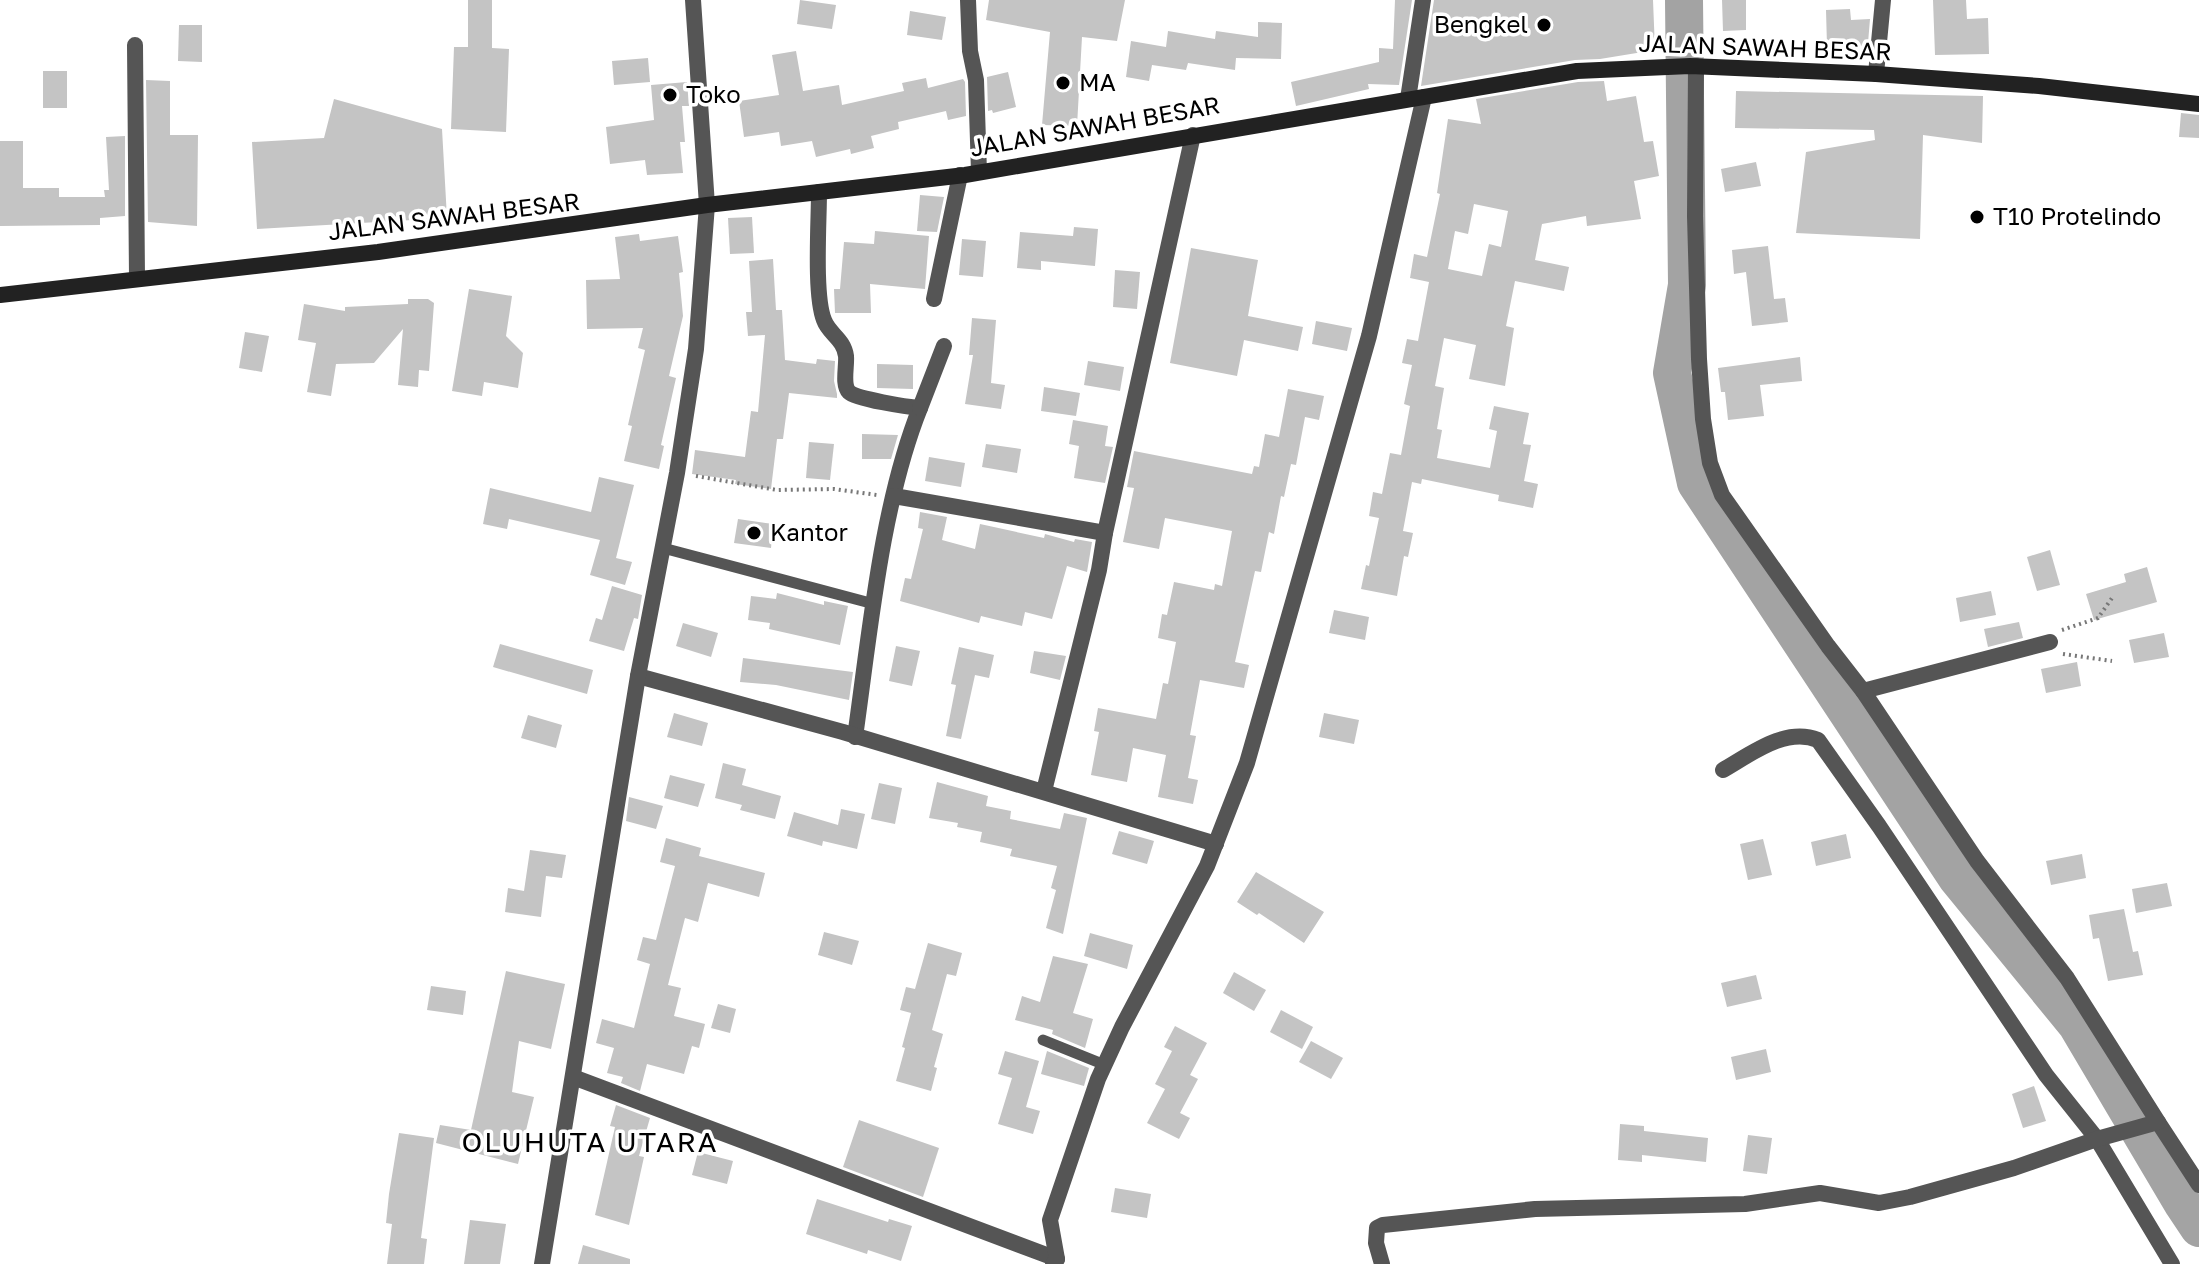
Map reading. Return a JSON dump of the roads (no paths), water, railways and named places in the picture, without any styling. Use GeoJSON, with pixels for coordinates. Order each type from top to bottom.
{"type":"FeatureCollection","features":[{"type":"Feature","properties":{"kind":"main road","name":"JALAN SAWAH BESAR"},"geometry":{"type":"LineString","coordinates":[[0,295],[378,252],[707,205],[960,175],[1577,71],[1693,66],[1876,74],[2039,86],[2199,104]]}},
{"type":"Feature","properties":{"kind":"street"},"geometry":{"type":"LineString","coordinates":[[542,1264],[638,676],[677,473],[696,349],[707,205],[693,0]]}},
{"type":"Feature","properties":{"kind":"street"},"geometry":{"type":"LineString","coordinates":[[968,0],[970,51],[976,80],[979,172]]}},
{"type":"Feature","properties":{"kind":"street"},"geometry":{"type":"LineString","coordinates":[[573,1077],[1055,1262],[1050,1220],[1078,1135],[1122,1027],[1194,893],[1216,844],[1247,763],[1291,614],[1386,269],[1416,98],[1423,0]]}},
{"type":"Feature","properties":{"kind":"street"},"geometry":{"type":"LineString","coordinates":[[1876,74],[1883,0]]}},
{"type":"Feature","properties":{"kind":"street"},"geometry":{"type":"LineString","coordinates":[[135,45],[137,278]]}},
{"type":"Feature","properties":{"kind":"street"},"geometry":{"type":"LineString","coordinates":[[1693,66],[1703,419],[1710,463],[1722,495],[1863,691],[1977,861],[2067,978],[2151,1124],[2199,1185]]}},
{"type":"Feature","properties":{"kind":"street"},"geometry":{"type":"LineString","coordinates":[[1044,791],[1099,570],[1193,135]]}},
{"type":"Feature","properties":{"kind":"street"},"geometry":{"type":"LineString","coordinates":[[934,299],[960,175]]}},
{"type":"Feature","properties":{"kind":"street"},"geometry":{"type":"LineString","coordinates":[[819,192],[820,297],[824,322],[841,341],[846,355],[846,388],[852,394],[903,407],[920,408]]}},
{"type":"Feature","properties":{"kind":"street"},"geometry":{"type":"LineString","coordinates":[[855,737],[887,496],[944,346]]}},
{"type":"Feature","properties":{"kind":"street"},"geometry":{"type":"LineString","coordinates":[[887,496],[1105,533]]}},
{"type":"Feature","properties":{"kind":"street"},"geometry":{"type":"LineString","coordinates":[[1863,691],[2050,642]]}},
{"type":"Feature","properties":{"kind":"street"},"geometry":{"type":"LineString","coordinates":[[638,676],[1044,791],[1216,844]]}},
{"type":"Feature","properties":{"kind":"street"},"geometry":{"type":"LineString","coordinates":[[1723,770],[1790,736],[1806,735],[1818,740],[2046,1075],[2097,1139],[2172,1264]]}},
{"type":"Feature","properties":{"kind":"street"},"geometry":{"type":"LineString","coordinates":[[1382,1264],[1376,1243],[1377,1228],[1383,1225],[1535,1209],[1745,1204],[1820,1193],[1879,1203],[2000,1172],[2151,1124]]}},
{"type":"Feature","properties":{"kind":"lane"},"geometry":{"type":"LineString","coordinates":[[663,548],[874,604]]}},
{"type":"Feature","properties":{"kind":"lane"},"geometry":{"type":"LineString","coordinates":[[1043,1040],[1105,1065]]}},
{"type":"Feature","properties":{"kind":"waterway"},"geometry":{"type":"LineString","coordinates":[[1684,0],[1687,285],[1672,373],[1696,483],[1957,878],[2077,1025],[2199,1228]]}},
{"type":"Feature","properties":{"kind":"place","name":"Bengkel"},"geometry":{"type":"Point","coordinates":[1544,25]}},
{"type":"Feature","properties":{"kind":"place","name":"MA"},"geometry":{"type":"Point","coordinates":[1063,83]}},
{"type":"Feature","properties":{"kind":"place","name":"Toko"},"geometry":{"type":"Point","coordinates":[670,95]}},
{"type":"Feature","properties":{"kind":"place","name":"T10 Protelindo"},"geometry":{"type":"Point","coordinates":[1977,217]}},
{"type":"Feature","properties":{"kind":"place","name":"Kantor"},"geometry":{"type":"Point","coordinates":[754,533]}},
{"type":"Feature","properties":{"kind":"district","name":"OLUHUTA UTARA"},"geometry":{"type":"Point","coordinates":[590,1142]}}]}
